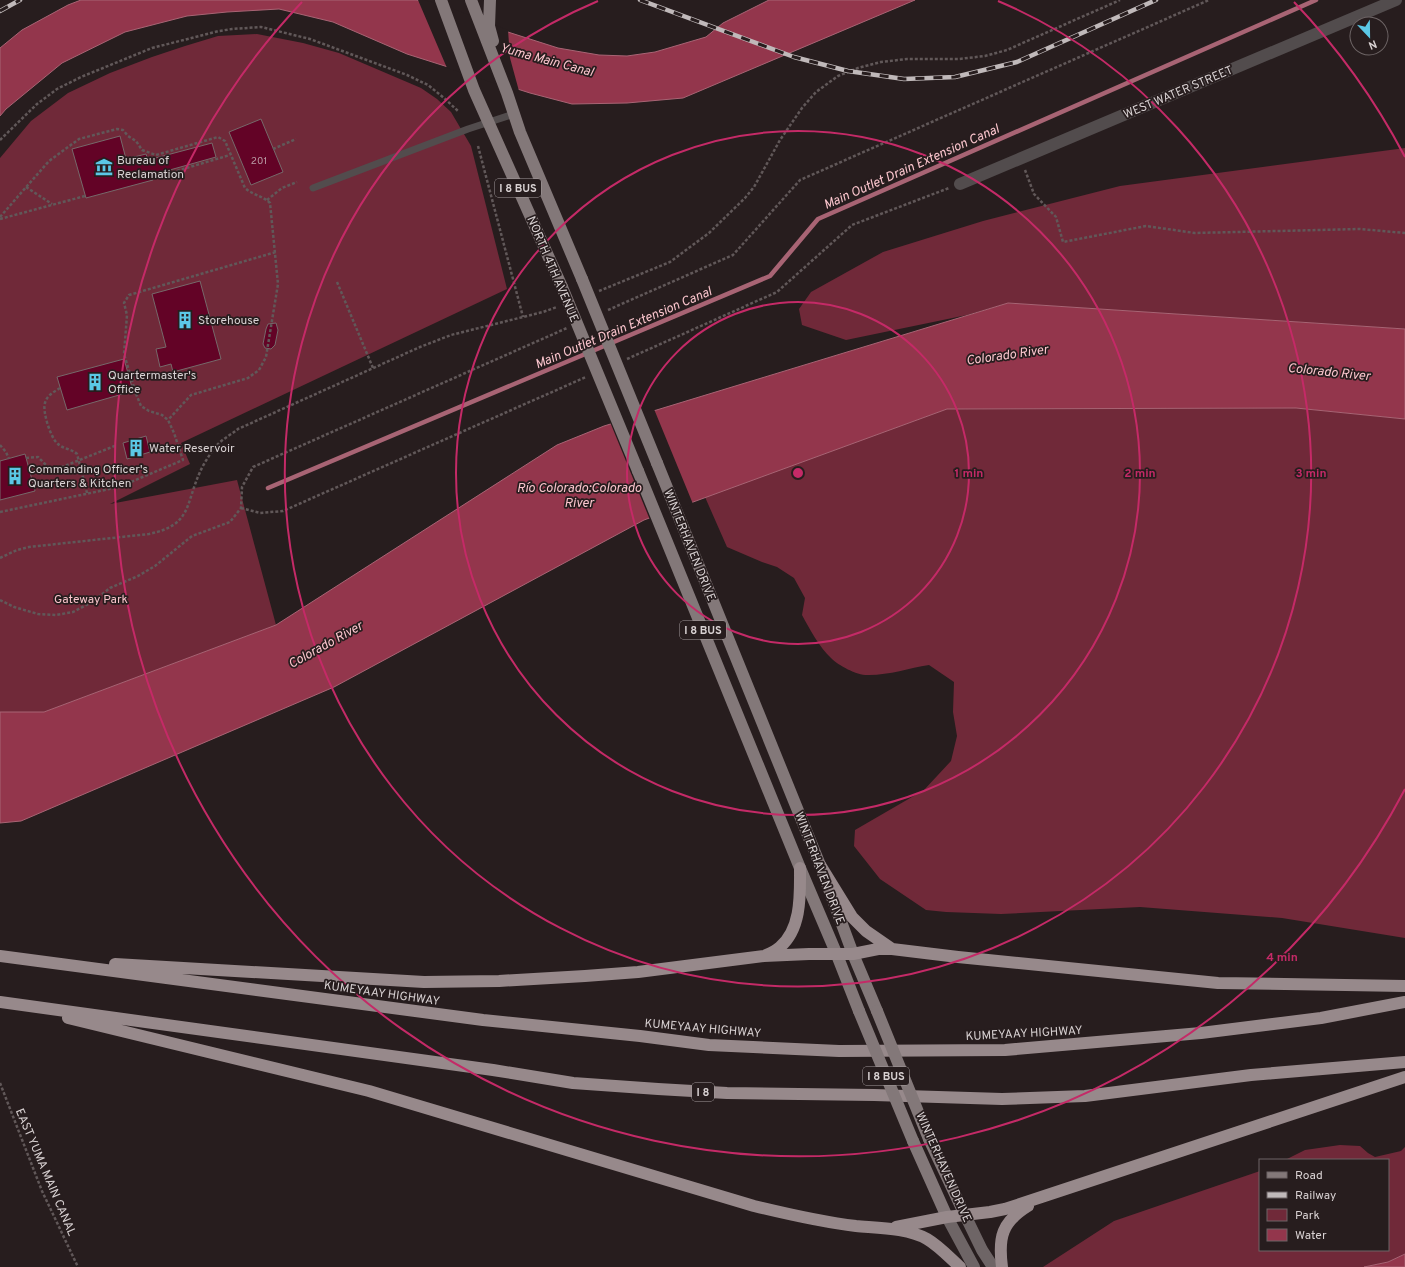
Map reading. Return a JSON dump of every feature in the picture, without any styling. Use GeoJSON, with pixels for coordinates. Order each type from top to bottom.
{"type":"FeatureCollection","features":[{"type":"Feature","properties":{"kind":"highway"},"geometry":{"type":"LineString","coordinates":[[820,865],[852,917],[866,932],[892,949]]}},
{"type":"Feature","properties":{"kind":"highway"},"geometry":{"type":"LineString","coordinates":[[764,956],[779,948],[787,940],[797,918],[799,906],[800,868]]}},
{"type":"Feature","properties":{"kind":"highway"},"geometry":{"type":"LineString","coordinates":[[16,958],[424,982],[499,981],[623,973],[764,956],[809,954],[837,955],[853,954],[878,949],[892,949],[1210,982],[1405,986]]}},
{"type":"Feature","properties":{"kind":"highway","name":"KUMEYAAY HIGHWAY"},"geometry":{"type":"LineString","coordinates":[[0,956],[483,1020],[640,1036],[709,1045],[839,1051],[1013,1050],[1200,1033],[1320,1018],[1405,1002]]}},
{"type":"Feature","properties":{"kind":"highway"},"geometry":{"type":"LineString","coordinates":[[2,1003],[368,1091],[754,1206],[819,1220],[856,1226],[887,1228],[912,1234],[928,1239],[960,1267]]}},
{"type":"Feature","properties":{"kind":"highway","name":"I 8"},"geometry":{"type":"LineString","coordinates":[[2,1003],[573,1082],[728,1093],[1002,1099],[1085,1096],[1251,1075],[1405,1062]]}},
{"type":"Feature","properties":{"kind":"highway"},"geometry":{"type":"LineString","coordinates":[[887,1228],[947,1217],[1005,1209],[1405,1077]]}},
{"type":"Feature","properties":{"kind":"highway"},"geometry":{"type":"LineString","coordinates":[[1002,1267],[1000,1252],[1004,1228],[1016,1213],[1040,1198]]}},
{"type":"Feature","properties":{"kind":"main road","name":"NORTH 4TH AVENUE"},"geometry":{"type":"LineString","coordinates":[[471,0],[514,114],[657,463]]}},
{"type":"Feature","properties":{"kind":"main road"},"geometry":{"type":"LineString","coordinates":[[490,0],[489,26],[507,93]]}},
{"type":"Feature","properties":{"kind":"main road","name":"NORTH 4TH AVENUE"},"geometry":{"type":"LineString","coordinates":[[442,4],[474,90],[562,287],[638,471]]}},
{"type":"Feature","properties":{"kind":"main road","name":"WINTERHAVEN DRIVE"},"geometry":{"type":"LineString","coordinates":[[657,463],[785,782],[820,865],[853,954],[929,1139],[982,1250],[993,1267]]}},
{"type":"Feature","properties":{"kind":"main road","name":"WINTERHAVEN DRIVE"},"geometry":{"type":"LineString","coordinates":[[638,471],[913,1141],[947,1217],[974,1267]]}},
{"type":"Feature","properties":{"kind":"street","name":"WEST WATER STREET"},"geometry":{"type":"LineString","coordinates":[[960,184],[1396,0]]}},
{"type":"Feature","properties":{"kind":"lane"},"geometry":{"type":"LineString","coordinates":[[313,188],[468,129],[514,114]]}},
{"type":"Feature","properties":{"kind":"path"},"geometry":{"type":"LineString","coordinates":[[602,313],[734,255],[800,180],[1208,0]]}},
{"type":"Feature","properties":{"kind":"path"},"geometry":{"type":"LineString","coordinates":[[0,140],[37,104],[58,89],[80,77],[152,48],[219,31],[261,27],[310,38],[407,75],[428,85],[458,111]]}},
{"type":"Feature","properties":{"kind":"path"},"geometry":{"type":"LineString","coordinates":[[0,218],[49,161],[79,139],[117,129],[123,130],[128,136],[136,141],[142,150],[156,155],[218,137],[225,141],[245,188],[251,194],[267,200],[270,203],[278,284],[266,357],[259,370],[248,378],[191,395],[168,420]]}},
{"type":"Feature","properties":{"kind":"path"},"geometry":{"type":"LineString","coordinates":[[273,149],[296,140]]}},
{"type":"Feature","properties":{"kind":"path"},"geometry":{"type":"LineString","coordinates":[[478,146],[522,317]]}},
{"type":"Feature","properties":{"kind":"path"},"geometry":{"type":"LineString","coordinates":[[152,178],[230,155]]}},
{"type":"Feature","properties":{"kind":"path"},"geometry":{"type":"LineString","coordinates":[[1021,158],[1034,194],[1056,217],[1063,242],[1146,226],[1195,233],[1360,229],[1405,233]]}},
{"type":"Feature","properties":{"kind":"path"},"geometry":{"type":"LineString","coordinates":[[267,200],[282,188],[297,182]]}},
{"type":"Feature","properties":{"kind":"path"},"geometry":{"type":"LineString","coordinates":[[26,187],[52,204]]}},
{"type":"Feature","properties":{"kind":"path"},"geometry":{"type":"LineString","coordinates":[[0,218],[85,196]]}},
{"type":"Feature","properties":{"kind":"path"},"geometry":{"type":"LineString","coordinates":[[0,512],[119,487],[183,460],[168,420],[162,415],[141,406],[136,394],[124,354],[127,315],[124,303],[129,295],[276,252]]}},
{"type":"Feature","properties":{"kind":"path"},"geometry":{"type":"LineString","coordinates":[[337,282],[373,368]]}},
{"type":"Feature","properties":{"kind":"path"},"geometry":{"type":"LineString","coordinates":[[0,600],[14,607],[38,614],[56,615],[73,612],[92,602],[110,588],[138,576],[155,566],[192,536],[230,522],[241,508],[242,487],[253,467],[573,326]]}},
{"type":"Feature","properties":{"kind":"path"},"geometry":{"type":"LineString","coordinates":[[60,388],[50,394],[44,403],[45,414],[52,436],[57,444],[74,451],[77,454],[87,493]]}},
{"type":"Feature","properties":{"kind":"path"},"geometry":{"type":"LineString","coordinates":[[0,445],[6,452],[9,459]]}},
{"type":"Feature","properties":{"kind":"path"},"geometry":{"type":"LineString","coordinates":[[26,458],[33,456],[38,457],[48,467],[57,469],[117,445]]}},
{"type":"Feature","properties":{"kind":"path","name":"EAST YUMA MAIN CANAL"},"geometry":{"type":"LineString","coordinates":[[0,1084],[42,1191],[78,1267]]}},
{"type":"Feature","properties":{"kind":"green space","name":"Gateway Park"},"geometry":{"type":"Polygon","coordinates":[[[257,34],[303,43],[339,53],[421,88],[437,99],[451,112],[471,146],[507,289],[181,443],[190,464],[110,504],[237,480],[276,625],[44,712],[0,712],[0,158],[31,121],[68,93],[110,73],[185,46],[218,36],[257,34]]]}},
{"type":"Feature","properties":{"kind":"green space"},"geometry":{"type":"Polygon","coordinates":[[[1405,148],[1405,329],[1008,303],[967,315],[846,340],[802,325],[799,309],[811,292],[883,252],[983,221],[1120,186],[1405,148]]]}},
{"type":"Feature","properties":{"kind":"green space"},"geometry":{"type":"Polygon","coordinates":[[[1296,408],[1405,419],[1405,938],[1282,918],[1140,907],[1001,914],[926,910],[880,879],[854,846],[855,830],[924,790],[951,761],[957,736],[953,712],[954,682],[929,665],[884,674],[865,675],[849,670],[834,661],[811,632],[802,615],[805,598],[794,578],[777,567],[727,547],[705,497],[947,409],[1296,408]]]}},
{"type":"Feature","properties":{"kind":"green space"},"geometry":{"type":"Polygon","coordinates":[[[1340,1145],[1360,1146],[1375,1157],[1401,1151],[1405,1147],[1405,1254],[1388,1262],[1364,1267],[1043,1267],[1114,1221],[1259,1171],[1259,1251],[1389,1251],[1389,1159],[1287,1159],[1305,1150],[1340,1145]]]}},
{"type":"Feature","properties":{"kind":"water","name":"Yuma Main Canal"},"geometry":{"type":"Polygon","coordinates":[[[81,0],[416,0],[443,7],[489,26],[558,48],[599,55],[627,56],[655,52],[706,37],[723,23],[769,0],[915,0],[683,98],[627,103],[572,104],[530,93],[407,54],[333,22],[279,9],[187,16],[125,32],[62,63],[6,109],[0,116],[0,48],[22,30],[68,5],[81,0]]]}},
{"type":"Feature","properties":{"kind":"water","name":"Río Colorado;Colorado River"},"geometry":{"type":"Polygon","coordinates":[[[1008,303],[1405,329],[1405,419],[1296,408],[947,409],[644,520],[334,687],[21,821],[0,823],[0,712],[44,712],[276,625],[557,445],[604,426],[1008,303]]]}},
{"type":"Feature","properties":{"kind":"water"},"geometry":{"type":"Polygon","coordinates":[[[1405,1254],[1405,1267],[1364,1267],[1388,1262],[1405,1254]]]}},
{"type":"Feature","properties":{"kind":"pier"},"geometry":{"type":"Polygon","coordinates":[[[418,0],[443,5],[508,30],[510,58],[519,91],[447,68],[418,0]]]}},
{"type":"Feature","properties":{"kind":"pier"},"geometry":{"type":"Polygon","coordinates":[[[654,409],[693,504],[650,520],[610,422],[654,409]]]}},
{"type":"Feature","properties":{"kind":"building"},"geometry":{"type":"Polygon","coordinates":[[[261,119],[283,172],[251,185],[229,132],[261,119]]]}},
{"type":"Feature","properties":{"kind":"building"},"geometry":{"type":"Polygon","coordinates":[[[120,136],[126,159],[146,154],[148,160],[212,143],[216,157],[152,175],[153,180],[86,198],[72,149],[120,136]]]}},
{"type":"Feature","properties":{"kind":"building","name":"Storehouse"},"geometry":{"type":"Polygon","coordinates":[[[200,281],[221,359],[173,372],[171,364],[160,367],[156,349],[166,347],[152,294],[200,281]]]}},
{"type":"Feature","properties":{"kind":"building"},"geometry":{"type":"Polygon","coordinates":[[[276,323],[278,330],[275,345],[271,349],[265,348],[263,344],[268,324],[276,323]]]}},
{"type":"Feature","properties":{"kind":"building","name":"Quartermaster's Office"},"geometry":{"type":"Polygon","coordinates":[[[124,359],[133,391],[67,410],[57,377],[124,359]]]}},
{"type":"Feature","properties":{"kind":"building","name":"Water Reservoir"},"geometry":{"type":"Polygon","coordinates":[[[146,436],[150,452],[127,459],[123,443],[146,436]]]}},
{"type":"Feature","properties":{"kind":"building","name":"Commanding Officer's Quarters & Kitchen"},"geometry":{"type":"Polygon","coordinates":[[[25,454],[35,491],[0,500],[0,461],[25,454]]]}},
{"type":"Feature","properties":{"kind":"waterway","name":"Main Outlet Drain Extension Canal"},"geometry":{"type":"LineString","coordinates":[[268,488],[770,276],[818,219],[1316,0]]}},
{"type":"Feature","properties":{"kind":"railway"},"geometry":{"type":"LineString","coordinates":[[0,11],[20,0]]}},
{"type":"Feature","properties":{"kind":"railway"},"geometry":{"type":"LineString","coordinates":[[640,0],[794,57],[848,71],[904,79],[955,77],[1017,62],[1156,0]]}},
{"type":"Feature","properties":{"kind":"place","name":"Bureau of Reclamation"},"geometry":{"type":"Point","coordinates":[104,167]}},
{"type":"Feature","properties":{"kind":"place","name":"Storehouse"},"geometry":{"type":"Point","coordinates":[185,320]}},
{"type":"Feature","properties":{"kind":"place","name":"Quartermaster's Office"},"geometry":{"type":"Point","coordinates":[95,382]}},
{"type":"Feature","properties":{"kind":"place","name":"Water Reservoir"},"geometry":{"type":"Point","coordinates":[136,448]}},
{"type":"Feature","properties":{"kind":"place","name":"Commanding Officer's Quarters & Kitchen"},"geometry":{"type":"Point","coordinates":[15,476]}},
{"type":"Feature","properties":{"kind":"water label","name":"Colorado River"},"geometry":{"type":"Point","coordinates":[1007,354]}},
{"type":"Feature","properties":{"kind":"water label","name":"Colorado River"},"geometry":{"type":"Point","coordinates":[1329,371]}},
{"type":"Feature","properties":{"kind":"water label","name":"Colorado River"},"geometry":{"type":"Point","coordinates":[325,644]}}]}
